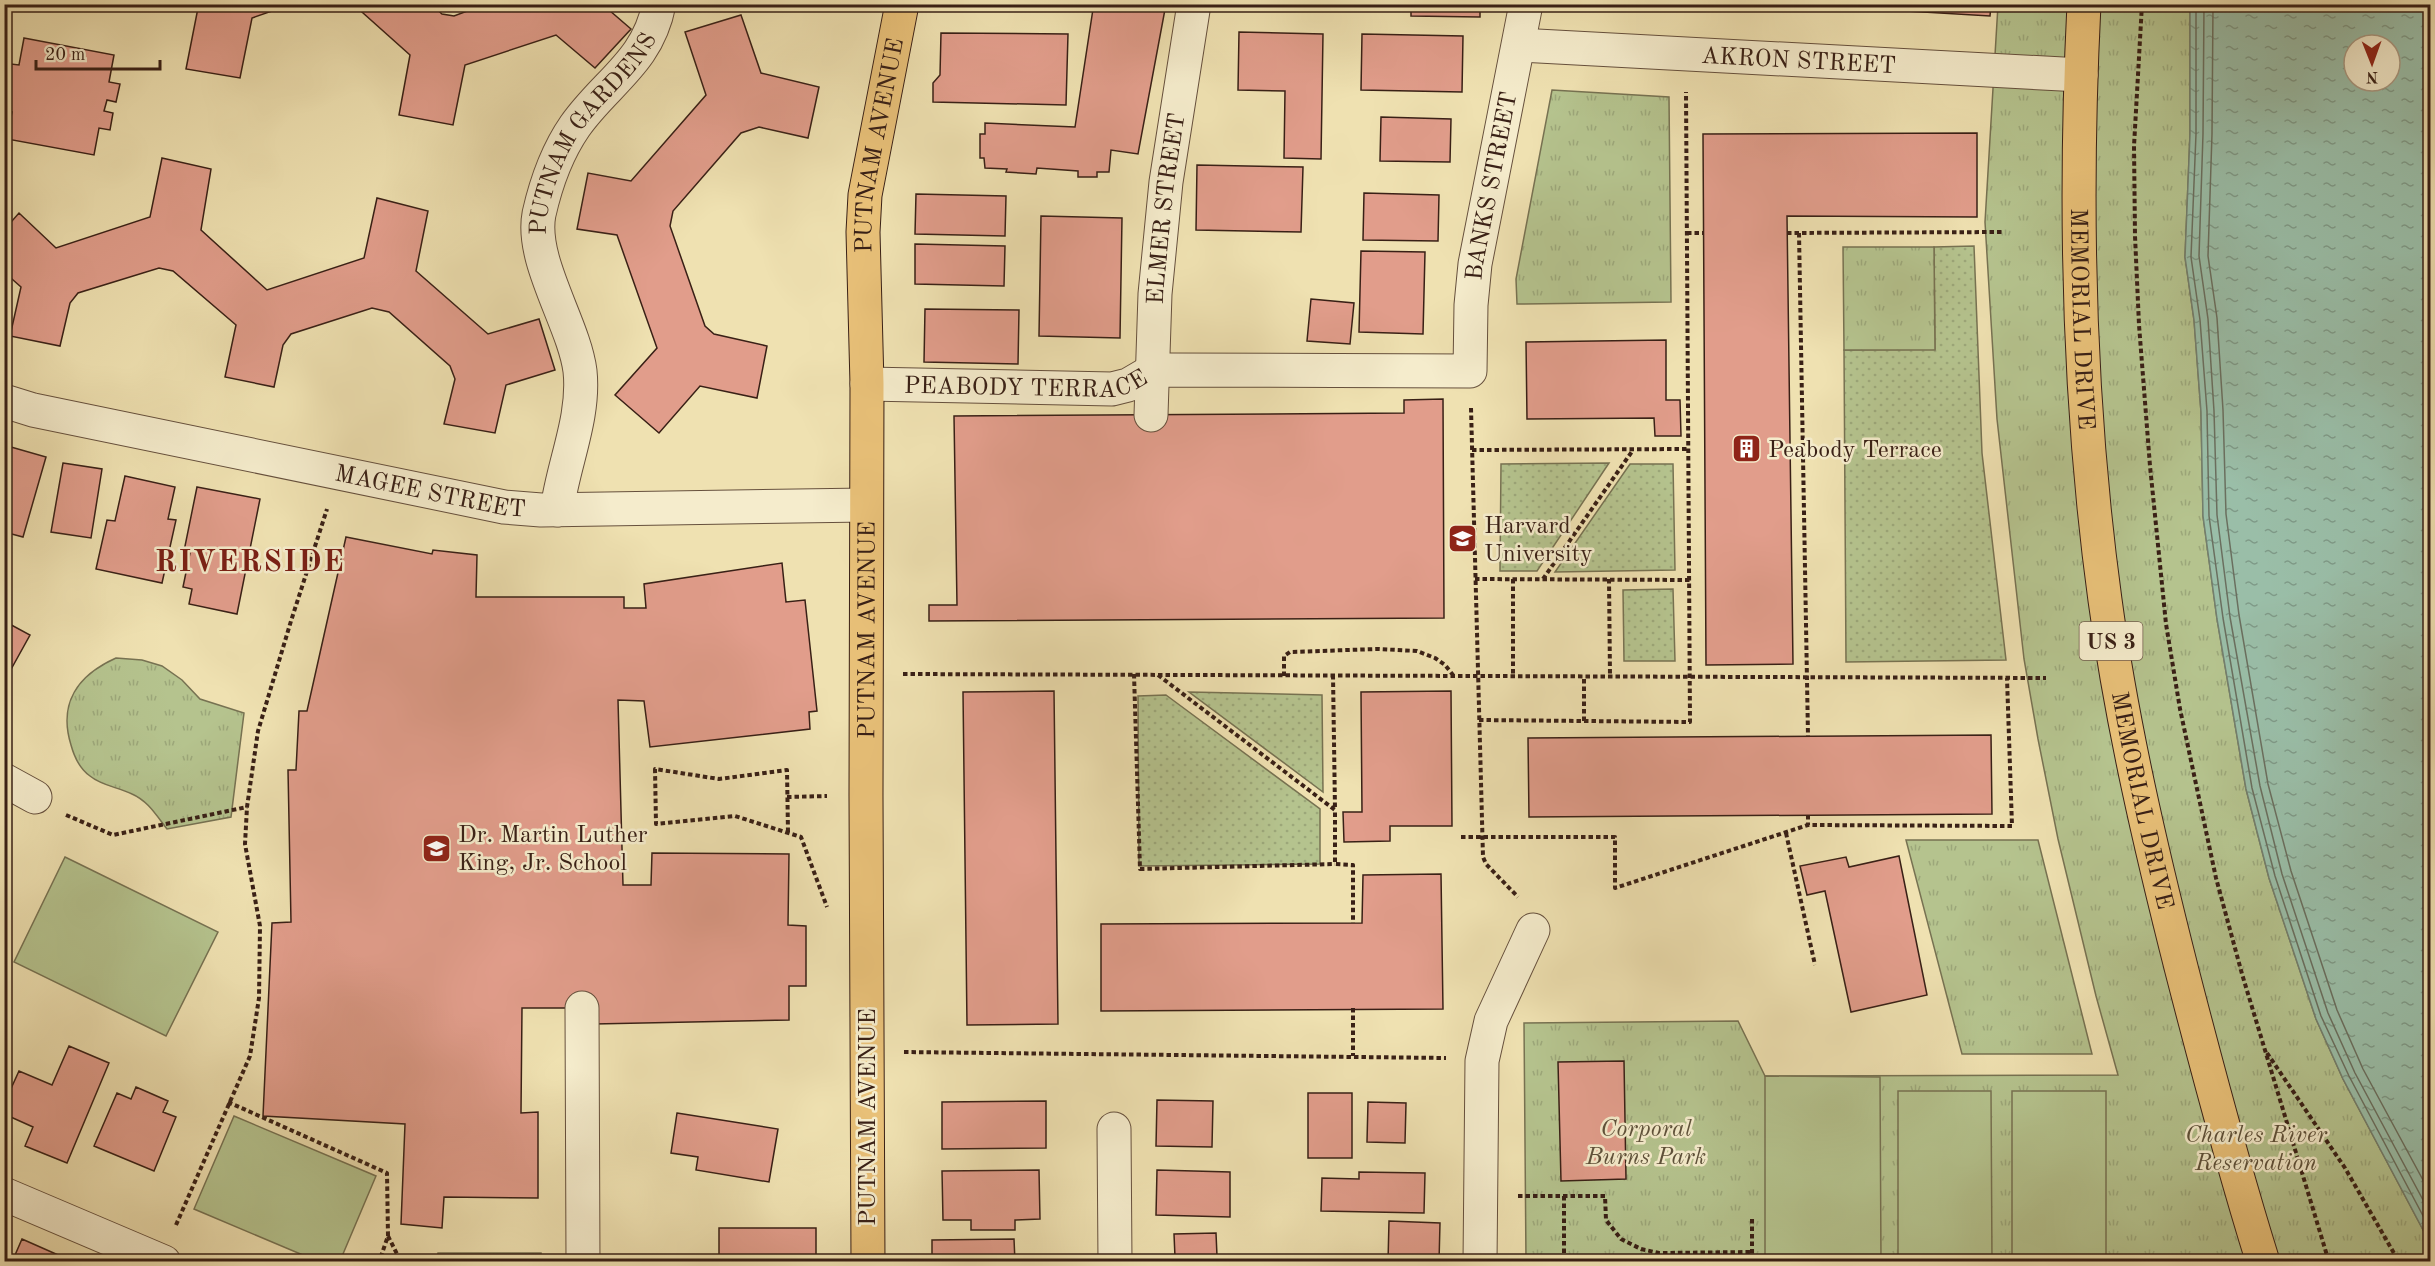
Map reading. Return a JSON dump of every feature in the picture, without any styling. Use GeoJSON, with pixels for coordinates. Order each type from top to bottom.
{"type":"FeatureCollection","features":[{"type":"Feature","properties":{"kind":"main road","name":"PUTNAM AVENUE"},"geometry":{"type":"LineString","coordinates":[[868,1262],[867,384],[863,232],[866,195],[902,4]]}},
{"type":"Feature","properties":{"kind":"main road","name":"MEMORIAL DRIVE"},"geometry":{"type":"LineString","coordinates":[[2084,4],[2078,181],[2080,304],[2092,481],[2105,601],[2138,781],[2167,912],[2214,1091],[2263,1262]]}},
{"type":"Feature","properties":{"kind":"street","name":"PUTNAM GARDENS"},"geometry":{"type":"LineString","coordinates":[[557,510],[560,486],[581,394],[579,369],[541,250],[539,215],[553,168],[565,141],[576,124],[643,48],[652,32],[660,4]]}},
{"type":"Feature","properties":{"kind":"street","name":"ELMER STREET"},"geometry":{"type":"LineString","coordinates":[[1151,415],[1155,294],[1166,183],[1194,4]]}},
{"type":"Feature","properties":{"kind":"street","name":"BANKS STREET"},"geometry":{"type":"LineString","coordinates":[[1470,371],[1474,264],[1526,4]]}},
{"type":"Feature","properties":{"kind":"street","name":"AKRON STREET"},"geometry":{"type":"LineString","coordinates":[[1519,45],[2081,75]]}},
{"type":"Feature","properties":{"kind":"street","name":"PEABODY TERRACE"},"geometry":{"type":"LineString","coordinates":[[867,384],[1112,389],[1128,385],[1152,371],[1470,371]]}},
{"type":"Feature","properties":{"kind":"street","name":"MAGEE STREET"},"geometry":{"type":"LineString","coordinates":[[4,401],[33,410],[504,507],[557,510],[866,505]]}},
{"type":"Feature","properties":{"kind":"street"},"geometry":{"type":"LineString","coordinates":[[4,780],[46,804]]}},
{"type":"Feature","properties":{"kind":"street"},"geometry":{"type":"LineString","coordinates":[[1480,1262],[1467,1059],[1491,1021],[1533,930]]}},
{"type":"Feature","properties":{"kind":"street"},"geometry":{"type":"LineString","coordinates":[[582,1008],[583,1262]]}},
{"type":"Feature","properties":{"kind":"street"},"geometry":{"type":"LineString","coordinates":[[1114,1129],[1115,1262]]}},
{"type":"Feature","properties":{"kind":"street"},"geometry":{"type":"LineString","coordinates":[[4,1194],[168,1248]]}},
{"type":"Feature","properties":{"kind":"path"},"geometry":{"type":"LineString","coordinates":[[2142,4],[2134,146],[2134,236],[2148,442],[2166,624],[2180,709],[2216,878],[2329,1262]]}},
{"type":"Feature","properties":{"kind":"path"},"geometry":{"type":"LineString","coordinates":[[1479,720],[1690,722],[1686,92]]}},
{"type":"Feature","properties":{"kind":"path"},"geometry":{"type":"LineString","coordinates":[[1787,233],[2003,232]]}},
{"type":"Feature","properties":{"kind":"path"},"geometry":{"type":"LineString","coordinates":[[1687,233],[1703,233]]}},
{"type":"Feature","properties":{"kind":"path"},"geometry":{"type":"LineString","coordinates":[[1799,233],[1808,736]]}},
{"type":"Feature","properties":{"kind":"path"},"geometry":{"type":"LineString","coordinates":[[1470,371],[1483,857],[1486,864],[1533,912],[1533,930]]}},
{"type":"Feature","properties":{"kind":"path"},"geometry":{"type":"LineString","coordinates":[[1543,579],[1633,449]]}},
{"type":"Feature","properties":{"kind":"path"},"geometry":{"type":"LineString","coordinates":[[1472,450],[1689,449]]}},
{"type":"Feature","properties":{"kind":"path"},"geometry":{"type":"LineString","coordinates":[[168,1248],[228,1102],[250,1056],[259,998],[260,926],[245,844],[247,807],[258,731],[327,507]]}},
{"type":"Feature","properties":{"kind":"path"},"geometry":{"type":"LineString","coordinates":[[1475,579],[1690,580]]}},
{"type":"Feature","properties":{"kind":"path"},"geometry":{"type":"LineString","coordinates":[[1513,579],[1513,676]]}},
{"type":"Feature","properties":{"kind":"path"},"geometry":{"type":"LineString","coordinates":[[1609,579],[1610,676]]}},
{"type":"Feature","properties":{"kind":"path"},"geometry":{"type":"LineString","coordinates":[[1284,676],[1284,656],[1290,652],[1378,649],[1418,651],[1436,658],[1453,675]]}},
{"type":"Feature","properties":{"kind":"path"},"geometry":{"type":"LineString","coordinates":[[907,674],[2046,678]]}},
{"type":"Feature","properties":{"kind":"path"},"geometry":{"type":"LineString","coordinates":[[1134,674],[1140,869],[1353,865],[1353,923]]}},
{"type":"Feature","properties":{"kind":"path"},"geometry":{"type":"LineString","coordinates":[[1156,674],[1335,810]]}},
{"type":"Feature","properties":{"kind":"path"},"geometry":{"type":"LineString","coordinates":[[1333,675],[1335,864]]}},
{"type":"Feature","properties":{"kind":"path"},"geometry":{"type":"LineString","coordinates":[[1584,676],[1584,721]]}},
{"type":"Feature","properties":{"kind":"path"},"geometry":{"type":"LineString","coordinates":[[1461,837],[1615,837],[1615,888],[1808,825],[2012,826],[2007,678]]}},
{"type":"Feature","properties":{"kind":"path"},"geometry":{"type":"LineString","coordinates":[[788,832],[787,770],[719,778],[655,769],[656,824],[735,816],[801,837],[829,914]]}},
{"type":"Feature","properties":{"kind":"path"},"geometry":{"type":"LineString","coordinates":[[787,797],[837,796]]}},
{"type":"Feature","properties":{"kind":"path"},"geometry":{"type":"LineString","coordinates":[[46,804],[112,835],[247,807]]}},
{"type":"Feature","properties":{"kind":"path"},"geometry":{"type":"LineString","coordinates":[[1808,815],[1808,825]]}},
{"type":"Feature","properties":{"kind":"path"},"geometry":{"type":"LineString","coordinates":[[1786,833],[1815,965]]}},
{"type":"Feature","properties":{"kind":"path"},"geometry":{"type":"LineString","coordinates":[[1353,1008],[1353,1056]]}},
{"type":"Feature","properties":{"kind":"path"},"geometry":{"type":"LineString","coordinates":[[2265,1050],[2345,1168],[2399,1262]]}},
{"type":"Feature","properties":{"kind":"path"},"geometry":{"type":"LineString","coordinates":[[908,1052],[1467,1059]]}},
{"type":"Feature","properties":{"kind":"path"},"geometry":{"type":"LineString","coordinates":[[228,1102],[387,1173],[388,1236],[380,1262]]}},
{"type":"Feature","properties":{"kind":"path"},"geometry":{"type":"LineString","coordinates":[[1515,1196],[1605,1196],[1606,1220],[1621,1239],[1641,1249],[1659,1253],[1752,1252]]}},
{"type":"Feature","properties":{"kind":"path"},"geometry":{"type":"LineString","coordinates":[[1564,1196],[1564,1262]]}},
{"type":"Feature","properties":{"kind":"path"},"geometry":{"type":"LineString","coordinates":[[1752,1219],[1752,1262]]}},
{"type":"Feature","properties":{"kind":"path"},"geometry":{"type":"LineString","coordinates":[[388,1236],[401,1262]]}},
{"type":"Feature","properties":{"kind":"green space","name":"Charles River Reservation"},"geometry":{"type":"Polygon","coordinates":[[[1998,5],[2190,5],[2190,134],[2185,257],[2194,320],[2201,412],[2203,516],[2217,619],[2246,789],[2269,878],[2316,1019],[2343,1079],[2430,1243],[2430,1261],[1526,1261],[1524,1023],[1738,1021],[1765,1076],[2118,1075],[2096,996],[2058,839],[2038,739],[2024,659],[1997,419],[1985,222],[1998,5]]]}},
{"type":"Feature","properties":{"kind":"green space"},"geometry":{"type":"Polygon","coordinates":[[[1552,90],[1669,97],[1671,302],[1517,304],[1516,279],[1552,90]]]}},
{"type":"Feature","properties":{"kind":"green space"},"geometry":{"type":"Polygon","coordinates":[[[1974,246],[1982,453],[2006,660],[1846,662],[1844,350],[1935,349],[1934,247],[1974,246]]]}},
{"type":"Feature","properties":{"kind":"green space"},"geometry":{"type":"Polygon","coordinates":[[[1843,247],[1934,247],[1935,350],[1844,350],[1843,247]]]}},
{"type":"Feature","properties":{"kind":"green space"},"geometry":{"type":"Polygon","coordinates":[[[1609,463],[1537,571],[1500,571],[1501,464],[1609,463]]]}},
{"type":"Feature","properties":{"kind":"green space"},"geometry":{"type":"Polygon","coordinates":[[[1630,464],[1673,464],[1675,570],[1555,572],[1630,464]]]}},
{"type":"Feature","properties":{"kind":"green space"},"geometry":{"type":"Polygon","coordinates":[[[1673,589],[1675,661],[1624,661],[1623,590],[1673,589]]]}},
{"type":"Feature","properties":{"kind":"green space"},"geometry":{"type":"Polygon","coordinates":[[[116,658],[142,660],[162,666],[182,680],[200,699],[244,713],[231,817],[167,829],[143,800],[95,779],[80,766],[72,749],[68,730],[67,716],[70,703],[74,692],[91,673],[116,658]]]}},
{"type":"Feature","properties":{"kind":"green space"},"geometry":{"type":"Polygon","coordinates":[[[1189,692],[1322,695],[1323,792],[1189,692]]]}},
{"type":"Feature","properties":{"kind":"green space"},"geometry":{"type":"Polygon","coordinates":[[[1166,695],[1320,809],[1320,864],[1139,866],[1138,696],[1166,695]]]}},
{"type":"Feature","properties":{"kind":"green space"},"geometry":{"type":"Polygon","coordinates":[[[1906,840],[2038,840],[2092,1054],[1962,1054],[1906,840]]]}},
{"type":"Feature","properties":{"kind":"green space"},"geometry":{"type":"Polygon","coordinates":[[[65,857],[218,932],[166,1036],[14,962],[65,857]]]}},
{"type":"Feature","properties":{"kind":"green space"},"geometry":{"type":"Polygon","coordinates":[[[1765,1076],[1880,1077],[1881,1261],[1765,1261],[1765,1076]]]}},
{"type":"Feature","properties":{"kind":"green space"},"geometry":{"type":"Polygon","coordinates":[[[1898,1091],[1991,1091],[1992,1261],[1898,1261],[1898,1091]]]}},
{"type":"Feature","properties":{"kind":"green space"},"geometry":{"type":"Polygon","coordinates":[[[2012,1091],[2106,1091],[2106,1261],[2012,1261],[2012,1091]]]}},
{"type":"Feature","properties":{"kind":"green space"},"geometry":{"type":"Polygon","coordinates":[[[234,1116],[376,1176],[340,1261],[317,1261],[194,1209],[234,1116]]]}},
{"type":"Feature","properties":{"kind":"green space"},"geometry":{"type":"Polygon","coordinates":[[[438,1253],[541,1253],[541,1261],[437,1261],[438,1253]]]}},
{"type":"Feature","properties":{"kind":"water"},"geometry":{"type":"Polygon","coordinates":[[[2190,5],[2430,5],[2430,1243],[2343,1079],[2316,1019],[2269,878],[2246,789],[2217,619],[2203,516],[2201,412],[2194,320],[2185,257],[2190,134],[2190,5]]]}},
{"type":"Feature","properties":{"kind":"building"},"geometry":{"type":"Polygon","coordinates":[[[194,4],[292,4],[252,18],[240,78],[186,69],[198,8],[194,4]]]}},
{"type":"Feature","properties":{"kind":"building"},"geometry":{"type":"Polygon","coordinates":[[[353,4],[431,4],[442,14],[454,16],[486,4],[602,4],[631,29],[595,68],[556,35],[465,65],[453,125],[399,115],[410,55],[353,4]]]}},
{"type":"Feature","properties":{"kind":"building"},"geometry":{"type":"Polygon","coordinates":[[[1017,4],[1166,4],[1138,154],[1111,150],[1109,172],[1097,172],[1097,177],[1078,177],[1078,171],[1037,168],[1036,174],[985,168],[984,158],[980,158],[980,134],[985,134],[985,123],[1075,127],[1093,9],[1017,7],[1017,4]]]}},
{"type":"Feature","properties":{"kind":"building"},"geometry":{"type":"Polygon","coordinates":[[[1376,4],[1480,4],[1480,17],[1411,16],[1411,7],[1376,7],[1376,4]]]}},
{"type":"Feature","properties":{"kind":"building"},"geometry":{"type":"Polygon","coordinates":[[[1788,4],[1991,4],[1990,16],[1788,4]]]}},
{"type":"Feature","properties":{"kind":"building"},"geometry":{"type":"Polygon","coordinates":[[[741,15],[761,73],[819,87],[808,138],[759,127],[741,133],[673,211],[670,226],[705,326],[714,334],[767,346],[757,398],[700,386],[659,433],[615,395],[657,348],[617,235],[577,229],[588,173],[631,181],[706,95],[685,32],[741,15]]]}},
{"type":"Feature","properties":{"kind":"building"},"geometry":{"type":"Polygon","coordinates":[[[1239,32],[1323,34],[1321,159],[1284,158],[1285,91],[1238,90],[1239,32]]]}},
{"type":"Feature","properties":{"kind":"building"},"geometry":{"type":"Polygon","coordinates":[[[941,33],[1068,34],[1066,105],[933,102],[933,83],[940,75],[941,33]]]}},
{"type":"Feature","properties":{"kind":"building"},"geometry":{"type":"Polygon","coordinates":[[[1362,34],[1463,36],[1462,92],[1361,90],[1362,34]]]}},
{"type":"Feature","properties":{"kind":"building"},"geometry":{"type":"Polygon","coordinates":[[[24,38],[114,55],[109,82],[120,84],[116,102],[107,100],[104,111],[113,113],[110,130],[99,128],[94,155],[7,139],[12,112],[4,111],[5,95],[9,95],[11,82],[7,81],[11,64],[19,65],[24,38]]]}},
{"type":"Feature","properties":{"kind":"building"},"geometry":{"type":"Polygon","coordinates":[[[1381,117],[1451,119],[1450,162],[1380,161],[1381,117]]]}},
{"type":"Feature","properties":{"kind":"building","name":"Peabody Terrace"},"geometry":{"type":"Polygon","coordinates":[[[1977,133],[1977,217],[1787,216],[1793,664],[1706,665],[1703,134],[1977,133]]]}},
{"type":"Feature","properties":{"kind":"building"},"geometry":{"type":"Polygon","coordinates":[[[162,158],[211,169],[201,230],[267,290],[364,258],[377,198],[428,211],[416,271],[488,334],[539,319],[555,370],[506,385],[495,433],[444,424],[455,379],[450,366],[389,312],[372,308],[291,334],[283,345],[274,387],[225,377],[236,325],[173,271],[159,268],[78,293],[70,303],[60,346],[10,336],[21,287],[4,272],[4,230],[19,213],[56,248],[150,217],[162,158]]]}},
{"type":"Feature","properties":{"kind":"building"},"geometry":{"type":"Polygon","coordinates":[[[1197,165],[1303,167],[1301,232],[1196,230],[1197,165]]]}},
{"type":"Feature","properties":{"kind":"building"},"geometry":{"type":"Polygon","coordinates":[[[1364,193],[1439,195],[1438,241],[1363,240],[1364,193]]]}},
{"type":"Feature","properties":{"kind":"building"},"geometry":{"type":"Polygon","coordinates":[[[916,194],[1006,196],[1005,236],[915,234],[916,194]]]}},
{"type":"Feature","properties":{"kind":"building"},"geometry":{"type":"Polygon","coordinates":[[[1041,216],[1122,218],[1120,338],[1039,336],[1041,216]]]}},
{"type":"Feature","properties":{"kind":"building"},"geometry":{"type":"Polygon","coordinates":[[[915,244],[1005,246],[1004,286],[915,284],[915,244]]]}},
{"type":"Feature","properties":{"kind":"building"},"geometry":{"type":"Polygon","coordinates":[[[1361,251],[1425,252],[1423,334],[1359,332],[1361,251]]]}},
{"type":"Feature","properties":{"kind":"building"},"geometry":{"type":"Polygon","coordinates":[[[1311,299],[1354,303],[1350,344],[1307,341],[1311,299]]]}},
{"type":"Feature","properties":{"kind":"building"},"geometry":{"type":"Polygon","coordinates":[[[925,309],[1019,310],[1018,364],[924,362],[925,309]]]}},
{"type":"Feature","properties":{"kind":"building"},"geometry":{"type":"Polygon","coordinates":[[[1666,340],[1666,400],[1680,400],[1681,436],[1655,436],[1654,418],[1527,419],[1526,342],[1666,340]]]}},
{"type":"Feature","properties":{"kind":"building"},"geometry":{"type":"Polygon","coordinates":[[[1443,399],[1444,618],[929,621],[929,605],[957,605],[954,416],[1404,413],[1404,400],[1443,399]]]}},
{"type":"Feature","properties":{"kind":"building"},"geometry":{"type":"Polygon","coordinates":[[[4,445],[46,457],[23,537],[4,532],[4,445]]]}},
{"type":"Feature","properties":{"kind":"building"},"geometry":{"type":"Polygon","coordinates":[[[63,463],[102,469],[91,538],[51,532],[63,463]]]}},
{"type":"Feature","properties":{"kind":"building"},"geometry":{"type":"Polygon","coordinates":[[[125,476],[175,487],[168,519],[176,520],[162,583],[96,569],[107,520],[115,521],[125,476]]]}},
{"type":"Feature","properties":{"kind":"building"},"geometry":{"type":"Polygon","coordinates":[[[197,487],[260,499],[237,614],[189,604],[192,589],[183,587],[190,553],[184,551],[197,487]]]}},
{"type":"Feature","properties":{"kind":"building"},"geometry":{"type":"Polygon","coordinates":[[[346,537],[432,554],[433,550],[477,555],[476,597],[624,597],[624,608],[646,608],[644,584],[782,563],[786,602],[805,600],[817,711],[809,712],[810,729],[650,747],[644,701],[618,700],[623,885],[651,885],[652,853],[789,854],[788,925],[806,926],[806,986],[789,986],[789,1020],[594,1024],[582,1008],[522,1008],[521,1113],[538,1112],[538,1198],[444,1197],[442,1228],[401,1224],[405,1124],[263,1116],[272,923],[291,922],[288,770],[296,770],[299,711],[307,711],[346,537]]]}},
{"type":"Feature","properties":{"kind":"building"},"geometry":{"type":"Polygon","coordinates":[[[4,621],[30,635],[4,682],[4,621]]]}},
{"type":"Feature","properties":{"kind":"building"},"geometry":{"type":"Polygon","coordinates":[[[1054,691],[1058,1024],[967,1025],[963,692],[1054,691]]]}},
{"type":"Feature","properties":{"kind":"building"},"geometry":{"type":"Polygon","coordinates":[[[1451,691],[1452,826],[1390,826],[1390,841],[1344,842],[1343,812],[1362,812],[1361,692],[1451,691]]]}},
{"type":"Feature","properties":{"kind":"building"},"geometry":{"type":"Polygon","coordinates":[[[1991,735],[1992,814],[1529,817],[1528,738],[1991,735]]]}},
{"type":"Feature","properties":{"kind":"building"},"geometry":{"type":"Polygon","coordinates":[[[1899,856],[1927,995],[1851,1012],[1825,891],[1807,895],[1800,866],[1846,857],[1849,867],[1899,856]]]}},
{"type":"Feature","properties":{"kind":"building"},"geometry":{"type":"Polygon","coordinates":[[[1441,874],[1443,1009],[1101,1011],[1101,924],[1362,923],[1363,875],[1441,874]]]}},
{"type":"Feature","properties":{"kind":"building"},"geometry":{"type":"Polygon","coordinates":[[[69,1046],[109,1063],[67,1163],[25,1146],[33,1127],[4,1114],[4,1104],[19,1071],[52,1085],[69,1046]]]}},
{"type":"Feature","properties":{"kind":"building"},"geometry":{"type":"Polygon","coordinates":[[[1624,1061],[1626,1179],[1561,1181],[1558,1062],[1624,1061]]]}},
{"type":"Feature","properties":{"kind":"building"},"geometry":{"type":"Polygon","coordinates":[[[136,1087],[168,1101],[163,1112],[176,1117],[154,1171],[94,1146],[117,1093],[131,1099],[136,1087]]]}},
{"type":"Feature","properties":{"kind":"building"},"geometry":{"type":"Polygon","coordinates":[[[1308,1093],[1352,1093],[1352,1158],[1308,1158],[1308,1093]]]}},
{"type":"Feature","properties":{"kind":"building"},"geometry":{"type":"Polygon","coordinates":[[[1157,1100],[1213,1101],[1212,1147],[1156,1146],[1157,1100]]]}},
{"type":"Feature","properties":{"kind":"building"},"geometry":{"type":"Polygon","coordinates":[[[1046,1101],[1046,1148],[942,1149],[942,1102],[1046,1101]]]}},
{"type":"Feature","properties":{"kind":"building"},"geometry":{"type":"Polygon","coordinates":[[[1368,1102],[1406,1103],[1405,1143],[1367,1142],[1368,1102]]]}},
{"type":"Feature","properties":{"kind":"building"},"geometry":{"type":"Polygon","coordinates":[[[677,1113],[778,1129],[769,1182],[696,1170],[698,1157],[671,1153],[677,1113]]]}},
{"type":"Feature","properties":{"kind":"building"},"geometry":{"type":"Polygon","coordinates":[[[1039,1170],[1040,1219],[1015,1220],[1015,1230],[971,1230],[971,1220],[943,1220],[942,1171],[1039,1170]]]}},
{"type":"Feature","properties":{"kind":"building"},"geometry":{"type":"Polygon","coordinates":[[[1157,1170],[1230,1172],[1230,1217],[1156,1215],[1157,1170]]]}},
{"type":"Feature","properties":{"kind":"building"},"geometry":{"type":"Polygon","coordinates":[[[1359,1172],[1425,1173],[1424,1213],[1321,1211],[1322,1178],[1359,1179],[1359,1172]]]}},
{"type":"Feature","properties":{"kind":"building"},"geometry":{"type":"Polygon","coordinates":[[[1389,1221],[1440,1223],[1439,1262],[1388,1262],[1389,1221]]]}},
{"type":"Feature","properties":{"kind":"building"},"geometry":{"type":"Polygon","coordinates":[[[719,1228],[816,1228],[816,1262],[719,1262],[719,1228]]]}},
{"type":"Feature","properties":{"kind":"building"},"geometry":{"type":"Polygon","coordinates":[[[1216,1233],[1217,1256],[1175,1257],[1174,1234],[1216,1233]]]}},
{"type":"Feature","properties":{"kind":"building"},"geometry":{"type":"Polygon","coordinates":[[[22,1239],[74,1262],[12,1262],[22,1239]]]}},
{"type":"Feature","properties":{"kind":"building"},"geometry":{"type":"Polygon","coordinates":[[[1014,1239],[1015,1262],[932,1262],[932,1240],[1014,1239]]]}},
{"type":"Feature","properties":{"kind":"place","name":"Peabody Terrace"},"geometry":{"type":"Point","coordinates":[1747,449]}},
{"type":"Feature","properties":{"kind":"place","name":"Harvard University"},"geometry":{"type":"Point","coordinates":[1463,539]}},
{"type":"Feature","properties":{"kind":"place","name":"Dr. Martin Luther King, Jr. School"},"geometry":{"type":"Point","coordinates":[437,848]}},
{"type":"Feature","properties":{"kind":"district","name":"RIVERSIDE"},"geometry":{"type":"Point","coordinates":[250,561]}},
{"type":"Feature","properties":{"kind":"park label","name":"Corporal Burns Park"},"geometry":{"type":"Point","coordinates":[1646,1142]}}]}
